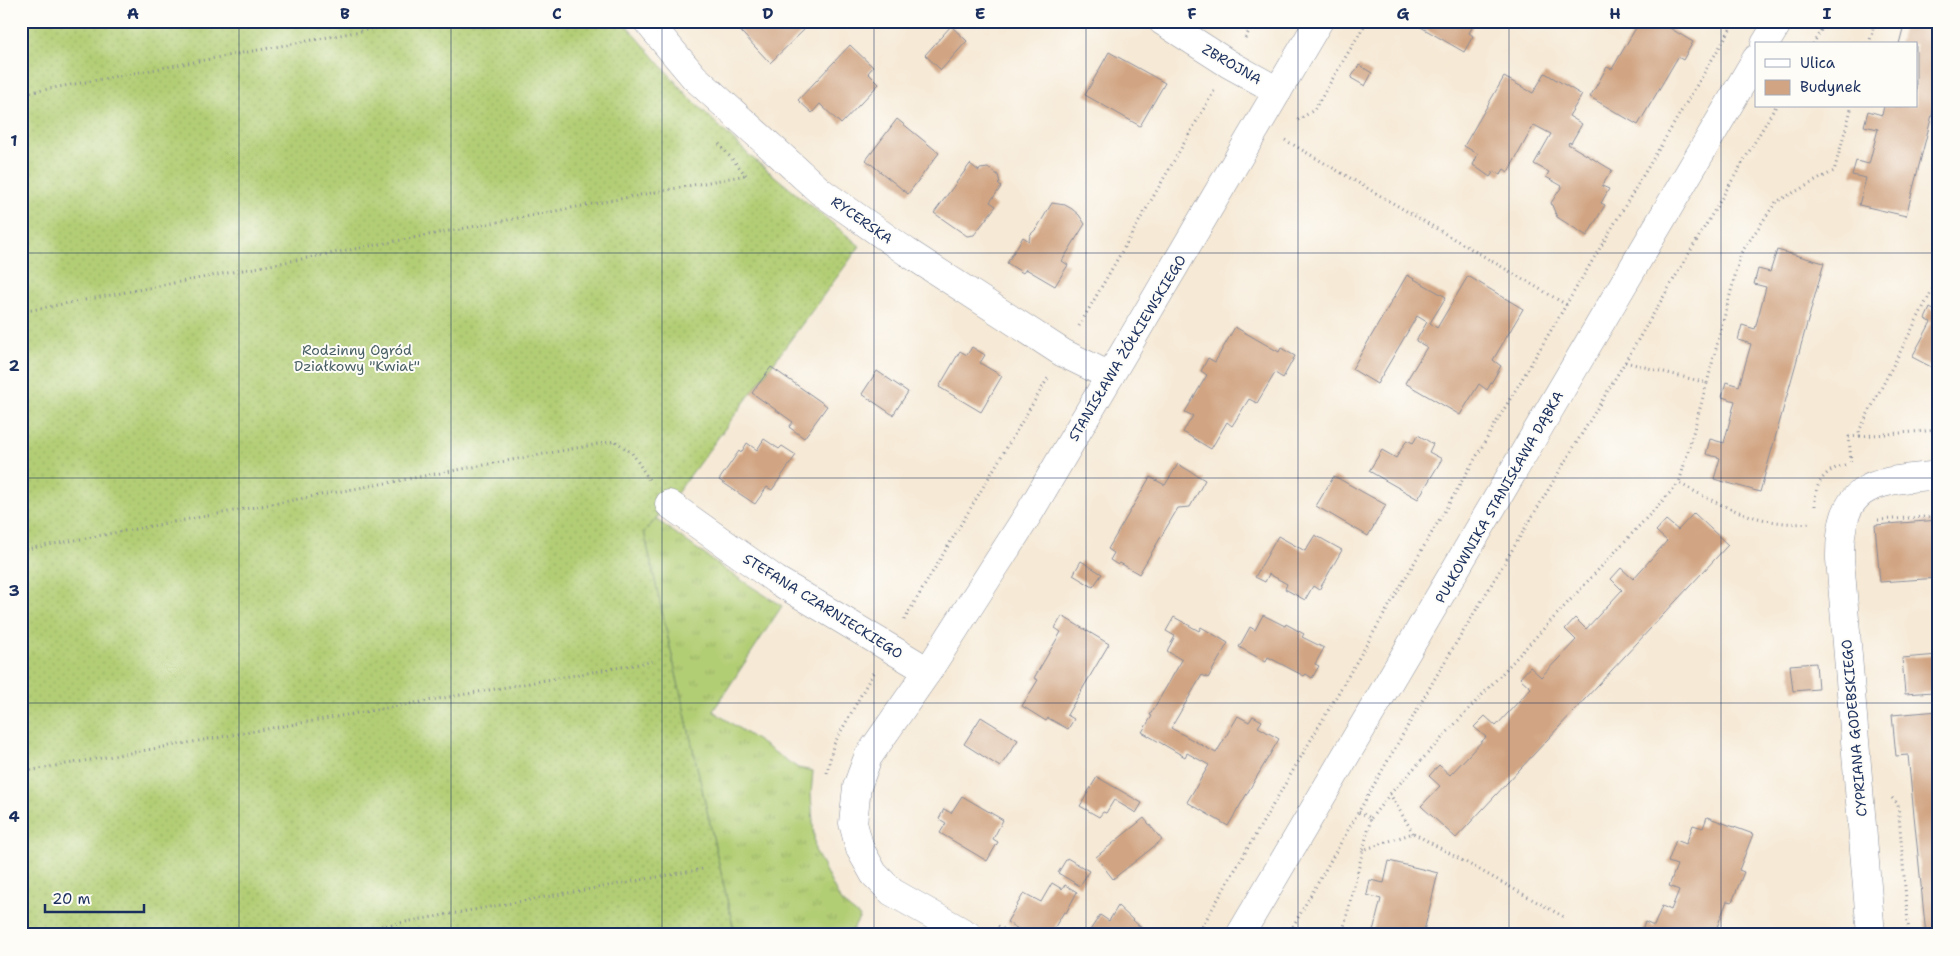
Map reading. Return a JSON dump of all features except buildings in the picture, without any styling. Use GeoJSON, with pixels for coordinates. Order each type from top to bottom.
{"type":"FeatureCollection","features":[{"type":"Feature","properties":{"kind":"street","name":"RYCERSKA"},"geometry":{"type":"LineString","coordinates":[[647,21],[694,77],[820,191],[907,252],[1063,352],[1110,376]]}},
{"type":"Feature","properties":{"kind":"street","name":"ZBROJNA"},"geometry":{"type":"LineString","coordinates":[[1162,21],[1230,64],[1278,91]]}},
{"type":"Feature","properties":{"kind":"street","name":"STANISŁAWA ŻÓŁKIEWSKIEGO"},"geometry":{"type":"LineString","coordinates":[[968,935],[892,892],[874,874],[860,850],[853,824],[857,787],[868,757],[928,671],[1031,510],[1110,376],[1267,129],[1278,91],[1319,21]]}},
{"type":"Feature","properties":{"kind":"street"},"geometry":{"type":"LineString","coordinates":[[1767,42],[1779,21]]}},
{"type":"Feature","properties":{"kind":"street","name":"PUŁKOWNIKA STANISŁAWA DĄBKA"},"geometry":{"type":"LineString","coordinates":[[1240,935],[1755,61]]}},
{"type":"Feature","properties":{"kind":"street"},"geometry":{"type":"LineString","coordinates":[[1842,522],[1849,506],[1870,486],[1888,480],[1939,475]]}},
{"type":"Feature","properties":{"kind":"street","name":"STEFANA CZARNIECKIEGO"},"geometry":{"type":"LineString","coordinates":[[669,504],[776,580],[928,671]]}},
{"type":"Feature","properties":{"kind":"street","name":"CYPRIANA GODEBSKIEGO"},"geometry":{"type":"LineString","coordinates":[[1842,522],[1840,559],[1871,935]]}},
{"type":"Feature","properties":{"kind":"path"},"geometry":{"type":"LineString","coordinates":[[21,94],[415,21]]}},
{"type":"Feature","properties":{"kind":"path"},"geometry":{"type":"LineString","coordinates":[[826,781],[832,746],[888,647],[1063,352],[1255,21]]}},
{"type":"Feature","properties":{"kind":"path"},"geometry":{"type":"LineString","coordinates":[[1267,129],[1314,110],[1367,21]]}},
{"type":"Feature","properties":{"kind":"path"},"geometry":{"type":"LineString","coordinates":[[1198,935],[1485,441],[1735,21]]}},
{"type":"Feature","properties":{"kind":"path"},"geometry":{"type":"LineString","coordinates":[[1814,42],[1826,21]]}},
{"type":"Feature","properties":{"kind":"path"},"geometry":{"type":"LineString","coordinates":[[1870,42],[1875,21]]}},
{"type":"Feature","properties":{"kind":"path"},"geometry":{"type":"LineString","coordinates":[[1288,935],[1434,680],[1775,108]]}},
{"type":"Feature","properties":{"kind":"path"},"geometry":{"type":"LineString","coordinates":[[1342,935],[1370,818],[1390,794],[1679,483],[1741,254],[1776,202],[1834,171],[1851,108]]}},
{"type":"Feature","properties":{"kind":"path"},"geometry":{"type":"LineString","coordinates":[[1267,129],[1567,305]]}},
{"type":"Feature","properties":{"kind":"path"},"geometry":{"type":"LineString","coordinates":[[21,312],[746,175]]}},
{"type":"Feature","properties":{"kind":"path"},"geometry":{"type":"LineString","coordinates":[[1860,436],[1859,431],[1939,276]]}},
{"type":"Feature","properties":{"kind":"path"},"geometry":{"type":"LineString","coordinates":[[1625,362],[1707,383]]}},
{"type":"Feature","properties":{"kind":"path"},"geometry":{"type":"LineString","coordinates":[[1816,509],[1815,491],[1819,481],[1826,473],[1851,465],[1849,437],[1939,430]]}},
{"type":"Feature","properties":{"kind":"path"},"geometry":{"type":"LineString","coordinates":[[21,550],[615,441],[632,453],[646,476],[669,504]]}},
{"type":"Feature","properties":{"kind":"path"},"geometry":{"type":"LineString","coordinates":[[1679,483],[1741,514],[1784,523],[1813,523]]}},
{"type":"Feature","properties":{"kind":"path"},"geometry":{"type":"LineString","coordinates":[[1842,522],[1939,516]]}},
{"type":"Feature","properties":{"kind":"path"},"geometry":{"type":"LineString","coordinates":[[21,772],[655,661]]}},
{"type":"Feature","properties":{"kind":"path"},"geometry":{"type":"LineString","coordinates":[[1390,794],[1413,833],[1566,918]]}},
{"type":"Feature","properties":{"kind":"path"},"geometry":{"type":"LineString","coordinates":[[1359,812],[1370,818]]}},
{"type":"Feature","properties":{"kind":"path"},"geometry":{"type":"LineString","coordinates":[[1363,850],[1413,833]]}},
{"type":"Feature","properties":{"kind":"path"},"geometry":{"type":"LineString","coordinates":[[332,935],[703,869]]}},
{"type":"Feature","properties":{"kind":"path"},"geometry":{"type":"LineString","coordinates":[[996,925],[1012,935]]}},
{"type":"Feature","properties":{"kind":"green space","name":"Rodzinny Ogród Działkowy \"Kwiat\""},"geometry":{"type":"Polygon","coordinates":[[[21,21],[623,21],[685,93],[750,156],[860,246],[669,504],[644,532],[735,935],[21,935],[21,21]]]}},
{"type":"Feature","properties":{"kind":"green space"},"geometry":{"type":"Polygon","coordinates":[[[656,519],[727,571],[782,606],[713,711],[798,768],[813,771],[811,794],[815,850],[841,902],[860,917],[850,935],[735,935],[644,532],[656,519]]]}}]}
